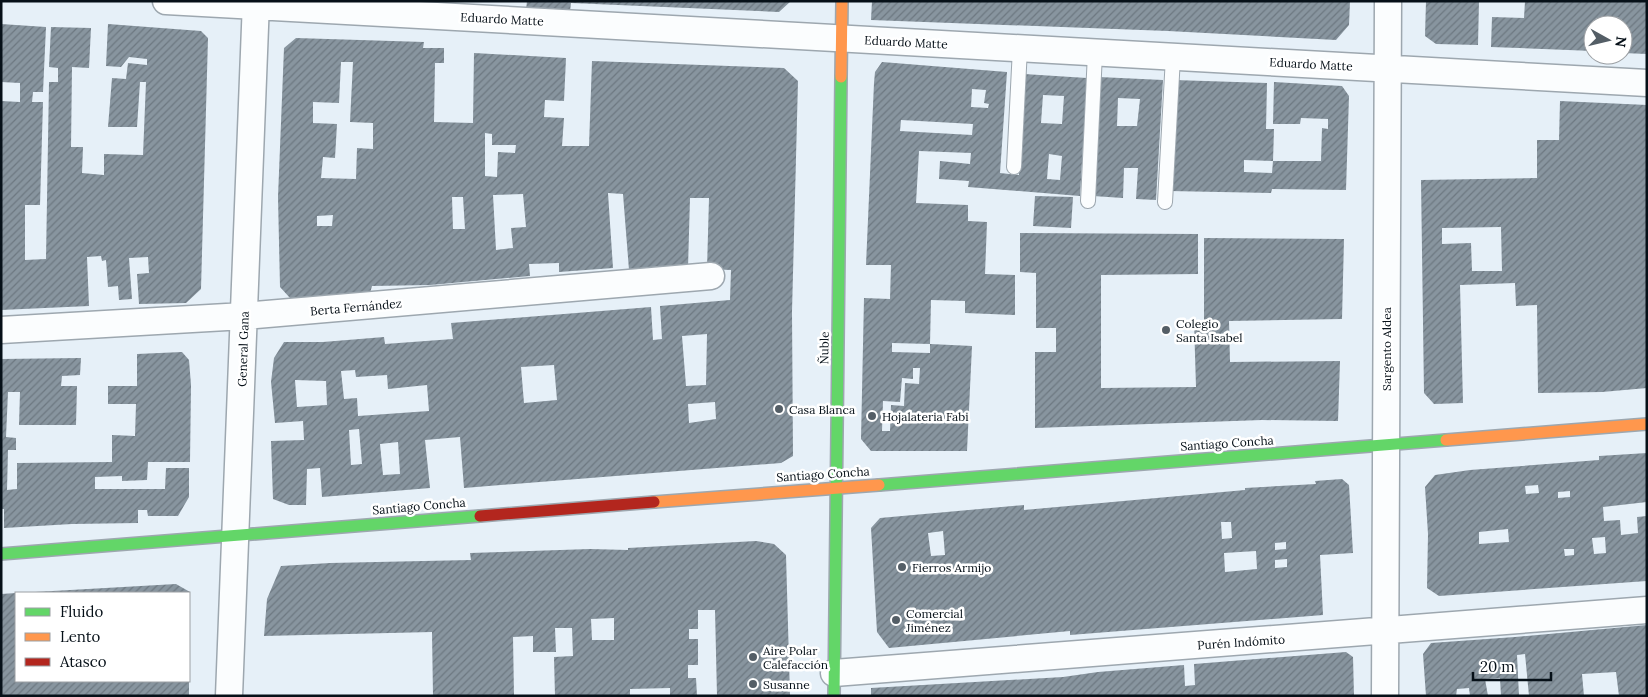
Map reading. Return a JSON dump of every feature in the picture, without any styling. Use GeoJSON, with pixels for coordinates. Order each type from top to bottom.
{"type":"FeatureCollection","features":[{"type":"Feature","properties":{"kind":"street","name":"Eduardo Matte"},"geometry":{"type":"LineString","coordinates":[[166,1],[256,4],[1647,83]]}},
{"type":"Feature","properties":{"kind":"street","name":"Ñuble"},"geometry":{"type":"LineString","coordinates":[[834,684],[842,1]]}},
{"type":"Feature","properties":{"kind":"street","name":"Sargento Aldea"},"geometry":{"type":"LineString","coordinates":[[1384,696],[1388,1]]}},
{"type":"Feature","properties":{"kind":"street","name":"General Gana"},"geometry":{"type":"LineString","coordinates":[[229,696],[256,4]]}},
{"type":"Feature","properties":{"kind":"street","name":"Berta Fernández"},"geometry":{"type":"LineString","coordinates":[[1,330],[244,316],[711,276]]}},
{"type":"Feature","properties":{"kind":"street","name":"Santiago Concha"},"geometry":{"type":"LineString","coordinates":[[1,554],[1647,424]]}},
{"type":"Feature","properties":{"kind":"street","name":"Purén Indómito"},"geometry":{"type":"LineString","coordinates":[[834,684],[1385,630],[1647,610]]}},
{"type":"Feature","properties":{"kind":"lane"},"geometry":{"type":"LineString","coordinates":[[1014,167],[1020,48]]}},
{"type":"Feature","properties":{"kind":"lane"},"geometry":{"type":"LineString","coordinates":[[1088,201],[1095,53]]}},
{"type":"Feature","properties":{"kind":"lane"},"geometry":{"type":"LineString","coordinates":[[1165,202],[1173,57]]}},
{"type":"Feature","properties":{"kind":"building"},"geometry":{"type":"Polygon","coordinates":[[[527,1],[791,1],[779,12],[571,3],[570,11],[526,10],[527,1]]]}},
{"type":"Feature","properties":{"kind":"building"},"geometry":{"type":"Polygon","coordinates":[[[872,1],[1350,1],[1349,25],[1336,40],[1168,31],[871,20],[872,1]]]}},
{"type":"Feature","properties":{"kind":"building"},"geometry":{"type":"Polygon","coordinates":[[[1426,1],[1479,1],[1478,45],[1436,44],[1425,36],[1426,1]]]}},
{"type":"Feature","properties":{"kind":"building"},"geometry":{"type":"Polygon","coordinates":[[[1525,1],[1647,1],[1647,54],[1633,53],[1633,15],[1583,15],[1583,51],[1491,47],[1492,17],[1524,18],[1525,1]]]}},
{"type":"Feature","properties":{"kind":"building"},"geometry":{"type":"Polygon","coordinates":[[[1,24],[46,27],[43,92],[33,92],[32,102],[43,102],[40,205],[25,205],[25,260],[46,259],[49,82],[58,82],[58,68],[49,67],[51,27],[91,28],[89,68],[72,67],[71,147],[83,147],[82,173],[104,175],[104,154],[143,155],[146,82],[140,82],[137,127],[108,127],[112,78],[126,79],[128,63],[147,65],[147,59],[129,57],[121,67],[106,66],[108,24],[201,31],[208,38],[201,289],[186,303],[139,304],[137,274],[149,273],[148,257],[129,258],[132,299],[119,300],[118,286],[108,287],[106,260],[102,261],[101,256],[87,257],[89,306],[1,310],[1,101],[20,102],[20,83],[1,82],[1,24]]]}},
{"type":"Feature","properties":{"kind":"building"},"geometry":{"type":"Polygon","coordinates":[[[296,38],[424,42],[423,48],[444,48],[444,63],[435,63],[434,122],[473,123],[474,53],[566,58],[564,101],[545,100],[544,117],[564,118],[562,146],[589,146],[592,61],[784,68],[798,81],[792,312],[793,456],[781,463],[464,488],[460,437],[425,440],[430,488],[322,497],[320,468],[307,469],[306,505],[289,505],[273,499],[271,441],[304,440],[303,421],[275,423],[271,382],[274,358],[284,342],[323,342],[384,337],[385,344],[453,339],[451,323],[651,307],[653,340],[662,339],[660,306],[730,300],[731,270],[707,269],[709,198],[690,198],[688,268],[629,270],[623,194],[608,193],[613,268],[559,272],[559,263],[529,264],[530,276],[430,285],[372,286],[369,297],[290,298],[280,287],[278,197],[284,48],[296,38]],[[341,62],[339,103],[313,102],[313,123],[337,124],[335,158],[323,157],[321,178],[356,179],[357,148],[373,149],[373,123],[350,122],[353,62],[341,62]],[[485,133],[485,176],[497,177],[498,152],[515,153],[516,145],[492,145],[492,134],[485,133]],[[523,194],[493,195],[496,250],[513,248],[511,228],[526,227],[523,194]],[[452,197],[453,229],[465,229],[463,197],[452,197]],[[333,215],[317,216],[317,226],[332,226],[333,215]],[[707,334],[682,336],[686,386],[706,385],[707,334]],[[554,365],[521,367],[524,403],[557,400],[554,365]],[[355,370],[341,371],[344,399],[357,398],[358,416],[429,411],[427,385],[388,389],[387,375],[356,377],[355,370]],[[295,380],[297,407],[327,405],[326,381],[295,380]],[[715,402],[688,404],[689,423],[716,419],[715,402]],[[359,429],[349,430],[351,465],[362,464],[359,429]],[[398,442],[380,444],[383,475],[400,474],[398,442]]]}},
{"type":"Feature","properties":{"kind":"building"},"geometry":{"type":"Polygon","coordinates":[[[882,62],[1007,72],[1000,173],[1019,175],[1024,74],[1087,78],[1080,196],[968,187],[969,181],[939,179],[940,161],[970,164],[971,153],[919,151],[916,203],[968,205],[968,221],[987,222],[985,274],[1015,275],[1015,315],[965,313],[965,301],[931,300],[930,344],[972,346],[967,451],[871,451],[861,439],[864,298],[890,299],[891,265],[866,265],[875,72],[882,62]],[[972,89],[971,107],[988,108],[989,104],[984,103],[986,90],[972,89]],[[1043,95],[1041,123],[1062,124],[1064,96],[1043,95]],[[901,120],[900,131],[972,135],[973,124],[901,120]],[[1049,154],[1047,179],[1060,180],[1062,156],[1049,154]],[[892,343],[892,352],[930,353],[930,344],[892,343]],[[913,368],[913,379],[902,378],[900,402],[883,401],[882,431],[890,431],[891,405],[904,406],[905,383],[919,384],[920,368],[913,368]]]}},
{"type":"Feature","properties":{"kind":"building"},"geometry":{"type":"Polygon","coordinates":[[[1099,77],[1163,80],[1156,200],[1136,199],[1138,168],[1124,168],[1123,198],[1093,196],[1099,77]],[[1118,98],[1117,126],[1137,126],[1140,99],[1118,98]]]}},
{"type":"Feature","properties":{"kind":"building"},"geometry":{"type":"Polygon","coordinates":[[[1174,80],[1267,83],[1266,129],[1274,129],[1273,161],[1321,161],[1322,128],[1328,129],[1328,119],[1301,118],[1300,124],[1273,124],[1274,82],[1342,86],[1349,96],[1346,190],[1272,189],[1271,193],[1169,191],[1174,80]],[[1244,160],[1244,172],[1272,173],[1273,161],[1244,160]]]}},
{"type":"Feature","properties":{"kind":"building"},"geometry":{"type":"Polygon","coordinates":[[[1560,101],[1647,105],[1647,388],[1602,392],[1538,393],[1537,305],[1516,306],[1515,283],[1460,285],[1463,403],[1434,404],[1424,393],[1421,180],[1537,178],[1537,140],[1559,140],[1560,101]],[[1501,227],[1442,228],[1442,244],[1471,243],[1472,271],[1502,271],[1501,227]]]}},
{"type":"Feature","properties":{"kind":"building"},"geometry":{"type":"Polygon","coordinates":[[[1035,196],[1073,197],[1071,228],[1033,226],[1035,196]]]}},
{"type":"Feature","properties":{"kind":"building"},"geometry":{"type":"Polygon","coordinates":[[[1020,233],[1198,234],[1198,274],[1101,275],[1101,388],[1196,387],[1194,322],[1204,321],[1204,238],[1344,239],[1342,319],[1229,321],[1230,362],[1340,361],[1338,421],[1262,420],[1035,428],[1035,352],[1056,352],[1056,328],[1036,328],[1036,273],[1020,272],[1020,233]]]}},
{"type":"Feature","properties":{"kind":"building"},"geometry":{"type":"Polygon","coordinates":[[[182,352],[189,360],[191,385],[190,462],[148,462],[147,480],[122,481],[122,476],[95,477],[95,489],[165,489],[166,468],[189,468],[189,497],[178,516],[148,516],[147,510],[138,510],[138,523],[4,528],[4,509],[1,509],[1,359],[81,358],[80,375],[62,376],[61,386],[77,386],[76,425],[19,425],[20,392],[8,392],[6,437],[16,438],[16,450],[8,450],[7,490],[17,489],[17,463],[112,462],[112,435],[135,436],[136,404],[108,404],[108,386],[137,386],[137,354],[182,352]]]}},
{"type":"Feature","properties":{"kind":"building"},"geometry":{"type":"Polygon","coordinates":[[[1647,453],[1647,502],[1603,507],[1604,521],[1620,520],[1621,535],[1638,533],[1637,517],[1647,516],[1647,581],[1439,596],[1427,588],[1428,534],[1425,487],[1435,475],[1470,470],[1599,460],[1599,456],[1647,453]],[[1538,485],[1525,486],[1526,494],[1539,493],[1538,485]],[[1570,491],[1558,492],[1558,498],[1570,497],[1570,491]],[[1508,529],[1479,532],[1479,544],[1509,542],[1508,529]],[[1605,537],[1592,538],[1594,554],[1606,553],[1605,537]],[[1564,549],[1565,556],[1574,555],[1574,549],[1564,549]]]}},
{"type":"Feature","properties":{"kind":"building"},"geometry":{"type":"Polygon","coordinates":[[[1342,479],[1349,485],[1353,553],[1320,555],[1323,615],[1070,635],[1070,631],[889,648],[877,632],[871,528],[880,518],[1024,505],[1024,510],[1245,490],[1245,488],[1316,484],[1315,481],[1342,479]],[[1221,522],[1222,539],[1232,538],[1231,522],[1221,522]],[[943,531],[928,533],[931,556],[945,555],[943,531]],[[1286,542],[1275,543],[1275,550],[1286,549],[1286,542]],[[1256,551],[1224,553],[1225,572],[1257,569],[1256,551]],[[1287,559],[1275,560],[1275,568],[1287,567],[1287,559]]]}},
{"type":"Feature","properties":{"kind":"building"},"geometry":{"type":"Polygon","coordinates":[[[756,541],[774,544],[786,555],[790,696],[717,696],[715,610],[698,610],[698,629],[689,629],[689,639],[698,639],[698,665],[688,665],[688,678],[696,678],[697,696],[670,696],[670,688],[630,689],[630,696],[555,696],[554,657],[573,656],[572,628],[555,628],[556,652],[533,652],[533,636],[513,637],[514,696],[433,696],[432,632],[264,636],[267,599],[281,566],[471,560],[470,553],[590,549],[628,550],[628,548],[756,541]],[[614,618],[591,619],[592,640],[614,640],[614,618]]]}},
{"type":"Feature","properties":{"kind":"building"},"geometry":{"type":"Polygon","coordinates":[[[176,584],[190,592],[35,592],[176,584]]]}},
{"type":"Feature","properties":{"kind":"building"},"geometry":{"type":"Polygon","coordinates":[[[15,593],[15,682],[189,682],[189,696],[1,696],[1,594],[15,593]]]}},
{"type":"Feature","properties":{"kind":"building"},"geometry":{"type":"Polygon","coordinates":[[[1647,625],[1647,696],[1619,696],[1616,672],[1582,674],[1584,696],[1529,696],[1525,654],[1517,655],[1519,696],[1501,696],[1500,678],[1485,679],[1488,696],[1470,696],[1469,688],[1457,689],[1456,696],[1426,696],[1423,654],[1431,643],[1647,625]]]}},
{"type":"Feature","properties":{"kind":"building"},"geometry":{"type":"Polygon","coordinates":[[[1346,652],[1353,657],[1354,696],[871,696],[871,688],[1063,677],[1098,672],[1184,665],[1185,686],[1195,685],[1194,664],[1346,652]]]}},
{"type":"Feature","properties":{"kind":"traffic: fast"},"geometry":{"type":"LineString","coordinates":[[834,696],[841,77]]}},
{"type":"Feature","properties":{"kind":"traffic: fast"},"geometry":{"type":"LineString","coordinates":[[879,485],[1446,440]]}},
{"type":"Feature","properties":{"kind":"traffic: fast"},"geometry":{"type":"LineString","coordinates":[[1,554],[480,516]]}},
{"type":"Feature","properties":{"kind":"traffic: slow"},"geometry":{"type":"LineString","coordinates":[[841,77],[842,1]]}},
{"type":"Feature","properties":{"kind":"traffic: slow"},"geometry":{"type":"LineString","coordinates":[[1446,440],[1647,424]]}},
{"type":"Feature","properties":{"kind":"traffic: slow"},"geometry":{"type":"LineString","coordinates":[[654,502],[879,485]]}},
{"type":"Feature","properties":{"kind":"traffic: jam"},"geometry":{"type":"LineString","coordinates":[[480,516],[654,502]]}},
{"type":"Feature","properties":{"kind":"place","name":"Colegio Santa Isabel"},"geometry":{"type":"Point","coordinates":[1166,330]}},
{"type":"Feature","properties":{"kind":"place","name":"Casa Blanca"},"geometry":{"type":"Point","coordinates":[779,409]}},
{"type":"Feature","properties":{"kind":"place","name":"Hojalateria Fabi"},"geometry":{"type":"Point","coordinates":[872,416]}},
{"type":"Feature","properties":{"kind":"place","name":"Fierros Armijo"},"geometry":{"type":"Point","coordinates":[902,567]}},
{"type":"Feature","properties":{"kind":"place","name":"Comercial Jiménez"},"geometry":{"type":"Point","coordinates":[896,620]}},
{"type":"Feature","properties":{"kind":"place","name":"Aire Polar Calefacción"},"geometry":{"type":"Point","coordinates":[753,657]}},
{"type":"Feature","properties":{"kind":"place","name":"Susanne"},"geometry":{"type":"Point","coordinates":[753,684]}}]}
